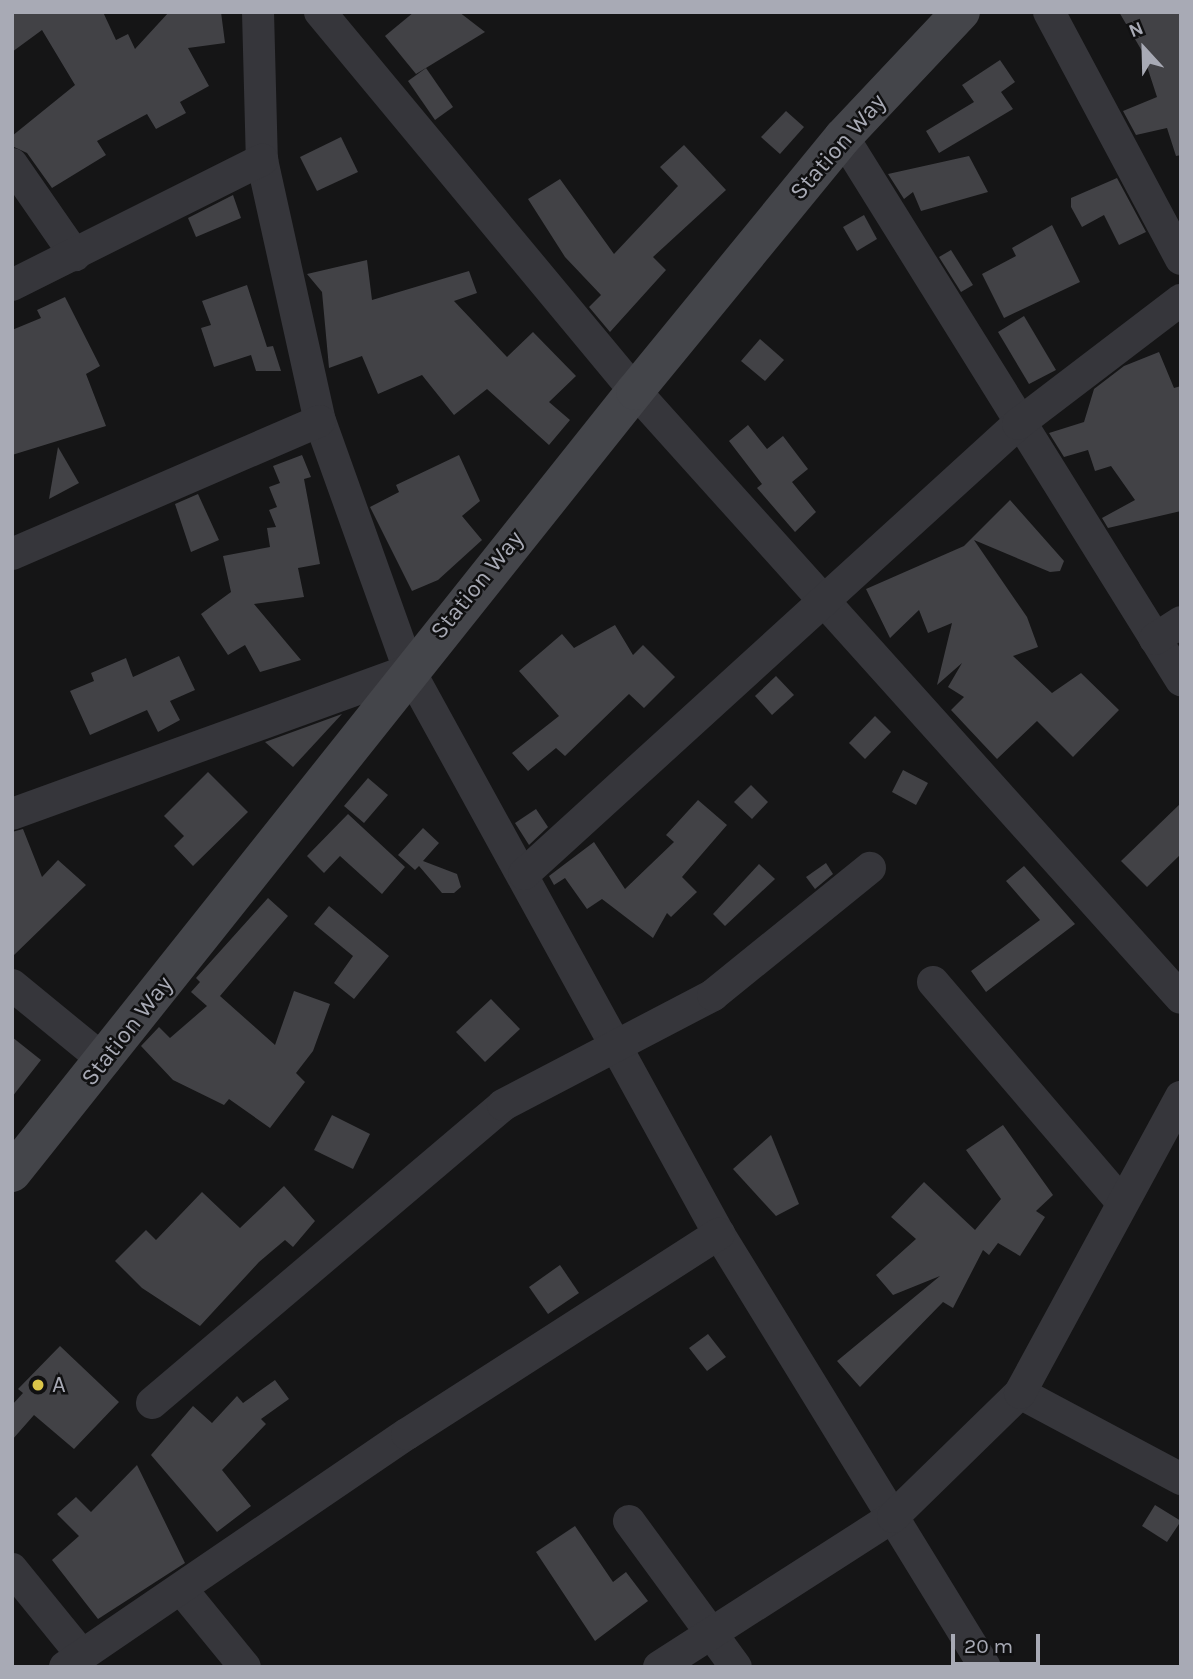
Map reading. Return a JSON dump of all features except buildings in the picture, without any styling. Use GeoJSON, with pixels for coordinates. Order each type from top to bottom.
{"type":"FeatureCollection","features":[{"type":"Feature","properties":{"kind":"main road","name":"Station Way"},"geometry":{"type":"LineString","coordinates":[[12,1173],[105,1061],[409,670],[635,391],[843,137],[961,12]]}},
{"type":"Feature","properties":{"kind":"street"},"geometry":{"type":"LineString","coordinates":[[258,12],[262,160],[320,421],[409,670],[524,874],[719,1234],[985,1667]]}},
{"type":"Feature","properties":{"kind":"street"},"geometry":{"type":"LineString","coordinates":[[320,12],[635,391],[822,604],[1181,998]]}},
{"type":"Feature","properties":{"kind":"street"},"geometry":{"type":"LineString","coordinates":[[1049,12],[1181,259]]}},
{"type":"Feature","properties":{"kind":"street"},"geometry":{"type":"LineString","coordinates":[[843,137],[1018,425],[1168,630],[1181,680]]}},
{"type":"Feature","properties":{"kind":"street"},"geometry":{"type":"LineString","coordinates":[[12,285],[262,160]]}},
{"type":"Feature","properties":{"kind":"street"},"geometry":{"type":"LineString","coordinates":[[12,164],[75,255]]}},
{"type":"Feature","properties":{"kind":"street"},"geometry":{"type":"LineString","coordinates":[[524,874],[1018,425],[1181,300]]}},
{"type":"Feature","properties":{"kind":"street"},"geometry":{"type":"LineString","coordinates":[[12,554],[320,421]]}},
{"type":"Feature","properties":{"kind":"street"},"geometry":{"type":"LineString","coordinates":[[12,814],[409,670]]}},
{"type":"Feature","properties":{"kind":"street"},"geometry":{"type":"LineString","coordinates":[[152,1403],[503,1105],[614,1042],[713,995],[870,868]]}},
{"type":"Feature","properties":{"kind":"street"},"geometry":{"type":"LineString","coordinates":[[933,982],[1121,1201]]}},
{"type":"Feature","properties":{"kind":"street"},"geometry":{"type":"LineString","coordinates":[[12,985],[105,1061]]}},
{"type":"Feature","properties":{"kind":"street"},"geometry":{"type":"LineString","coordinates":[[659,1667],[893,1517],[1020,1393],[1121,1201],[1181,1097]]}},
{"type":"Feature","properties":{"kind":"street"},"geometry":{"type":"LineString","coordinates":[[12,1569],[73,1661],[182,1590],[407,1434],[719,1234]]}},
{"type":"Feature","properties":{"kind":"street"},"geometry":{"type":"LineString","coordinates":[[1020,1393],[1181,1479]]}},
{"type":"Feature","properties":{"kind":"street"},"geometry":{"type":"LineString","coordinates":[[629,1521],[736,1667]]}},
{"type":"Feature","properties":{"kind":"street"},"geometry":{"type":"LineString","coordinates":[[182,1590],[245,1667]]}},
{"type":"Feature","properties":{"kind":"place","name":"A"},"geometry":{"type":"Point","coordinates":[38,1385]}}]}
